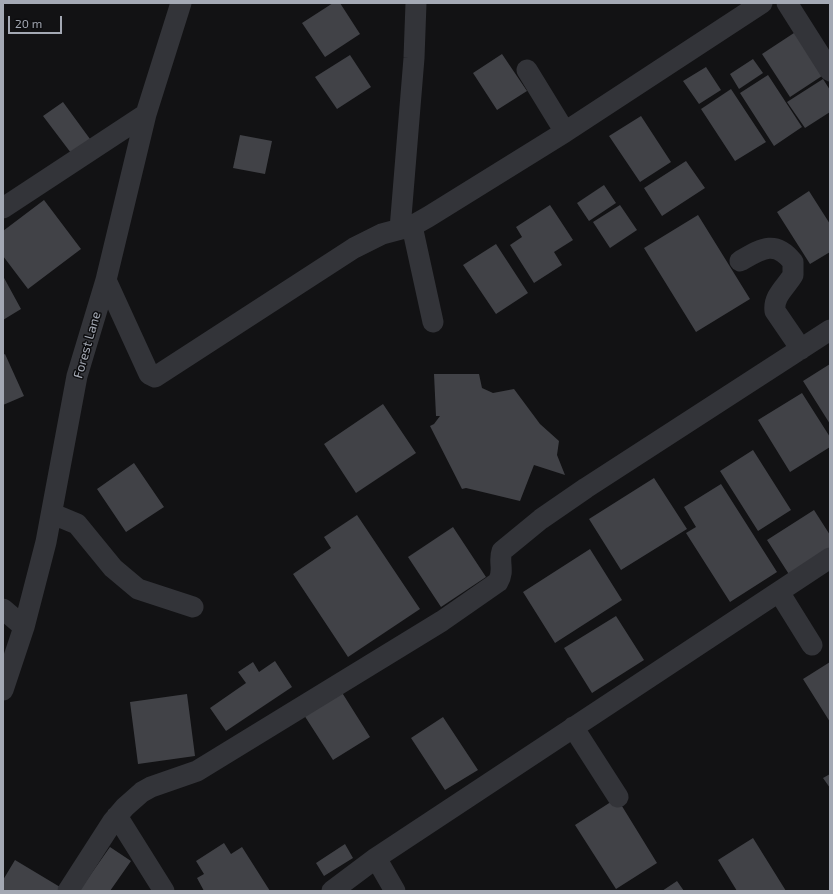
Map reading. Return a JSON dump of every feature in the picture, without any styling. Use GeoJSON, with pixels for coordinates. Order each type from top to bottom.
{"type":"FeatureCollection","features":[{"type":"Feature","properties":{"kind":"street","name":"Forest Lane"},"geometry":{"type":"LineString","coordinates":[[3,690],[24,627],[53,514],[77,376],[106,280],[146,114],[181,3]]}},
{"type":"Feature","properties":{"kind":"street"},"geometry":{"type":"LineString","coordinates":[[416,3],[406,227],[433,322]]}},
{"type":"Feature","properties":{"kind":"street"},"geometry":{"type":"LineString","coordinates":[[106,280],[149,374],[155,377],[335,259],[372,238],[406,227],[565,132],[762,3]]}},
{"type":"Feature","properties":{"kind":"street"},"geometry":{"type":"LineString","coordinates":[[787,3],[830,71]]}},
{"type":"Feature","properties":{"kind":"street"},"geometry":{"type":"LineString","coordinates":[[527,70],[565,132]]}},
{"type":"Feature","properties":{"kind":"street"},"geometry":{"type":"LineString","coordinates":[[3,208],[146,114]]}},
{"type":"Feature","properties":{"kind":"street"},"geometry":{"type":"LineString","coordinates":[[740,261],[758,251],[773,248],[781,250],[793,262],[794,275],[776,298],[774,305],[777,315],[801,349]]}},
{"type":"Feature","properties":{"kind":"street"},"geometry":{"type":"LineString","coordinates":[[68,891],[117,816],[142,792],[151,787],[197,771],[442,621],[498,582],[502,576],[502,551],[541,519],[592,484],[830,330]]}},
{"type":"Feature","properties":{"kind":"street"},"geometry":{"type":"LineString","coordinates":[[53,514],[77,524],[113,568],[138,589],[193,608]]}},
{"type":"Feature","properties":{"kind":"street"},"geometry":{"type":"LineString","coordinates":[[332,891],[376,858],[573,727],[779,592],[829,562]]}},
{"type":"Feature","properties":{"kind":"street"},"geometry":{"type":"LineString","coordinates":[[779,592],[812,645]]}},
{"type":"Feature","properties":{"kind":"street"},"geometry":{"type":"LineString","coordinates":[[3,609],[24,627]]}},
{"type":"Feature","properties":{"kind":"street"},"geometry":{"type":"LineString","coordinates":[[573,727],[618,797]]}},
{"type":"Feature","properties":{"kind":"street"},"geometry":{"type":"LineString","coordinates":[[117,816],[164,891]]}},
{"type":"Feature","properties":{"kind":"street"},"geometry":{"type":"LineString","coordinates":[[376,858],[395,891]]}},
{"type":"Feature","properties":{"kind":"building"},"geometry":{"type":"Polygon","coordinates":[[[333,3],[340,3],[360,34],[325,57],[302,23],[333,3]]]}},
{"type":"Feature","properties":{"kind":"building"},"geometry":{"type":"Polygon","coordinates":[[[797,31],[825,74],[790,97],[762,54],[797,31]]]}},
{"type":"Feature","properties":{"kind":"building"},"geometry":{"type":"Polygon","coordinates":[[[502,54],[527,91],[497,110],[473,73],[502,54]]]}},
{"type":"Feature","properties":{"kind":"building"},"geometry":{"type":"Polygon","coordinates":[[[350,55],[371,87],[337,109],[315,77],[350,55]]]}},
{"type":"Feature","properties":{"kind":"building"},"geometry":{"type":"Polygon","coordinates":[[[753,59],[763,73],[739,89],[730,74],[753,59]]]}},
{"type":"Feature","properties":{"kind":"building"},"geometry":{"type":"Polygon","coordinates":[[[706,67],[721,90],[699,104],[683,81],[706,67]]]}},
{"type":"Feature","properties":{"kind":"building"},"geometry":{"type":"Polygon","coordinates":[[[768,75],[802,127],[774,146],[740,93],[768,75]]]}},
{"type":"Feature","properties":{"kind":"building"},"geometry":{"type":"Polygon","coordinates":[[[823,79],[830,90],[830,112],[805,128],[787,102],[823,79]]]}},
{"type":"Feature","properties":{"kind":"building"},"geometry":{"type":"Polygon","coordinates":[[[731,89],[766,142],[735,161],[701,109],[731,89]]]}},
{"type":"Feature","properties":{"kind":"building"},"geometry":{"type":"Polygon","coordinates":[[[63,102],[90,139],[71,153],[43,116],[63,102]]]}},
{"type":"Feature","properties":{"kind":"building"},"geometry":{"type":"Polygon","coordinates":[[[641,116],[671,162],[640,182],[609,136],[641,116]]]}},
{"type":"Feature","properties":{"kind":"building"},"geometry":{"type":"Polygon","coordinates":[[[240,135],[272,141],[265,174],[233,168],[240,135]]]}},
{"type":"Feature","properties":{"kind":"building"},"geometry":{"type":"Polygon","coordinates":[[[686,161],[705,188],[662,216],[644,188],[686,161]]]}},
{"type":"Feature","properties":{"kind":"building"},"geometry":{"type":"Polygon","coordinates":[[[604,185],[616,203],[589,221],[577,203],[604,185]]]}},
{"type":"Feature","properties":{"kind":"building"},"geometry":{"type":"Polygon","coordinates":[[[809,191],[830,224],[830,252],[810,264],[777,212],[809,191]]]}},
{"type":"Feature","properties":{"kind":"building"},"geometry":{"type":"Polygon","coordinates":[[[44,200],[81,249],[28,289],[3,256],[3,231],[44,200]]]}},
{"type":"Feature","properties":{"kind":"building"},"geometry":{"type":"Polygon","coordinates":[[[550,205],[573,240],[554,252],[562,265],[534,283],[510,245],[522,237],[516,227],[550,205]]]}},
{"type":"Feature","properties":{"kind":"building"},"geometry":{"type":"Polygon","coordinates":[[[620,205],[637,230],[610,248],[593,222],[620,205]]]}},
{"type":"Feature","properties":{"kind":"building"},"geometry":{"type":"Polygon","coordinates":[[[698,215],[750,299],[696,332],[644,248],[698,215]]]}},
{"type":"Feature","properties":{"kind":"building"},"geometry":{"type":"Polygon","coordinates":[[[496,244],[528,293],[496,314],[463,265],[496,244]]]}},
{"type":"Feature","properties":{"kind":"building"},"geometry":{"type":"Polygon","coordinates":[[[3,276],[21,309],[3,320],[3,276]]]}},
{"type":"Feature","properties":{"kind":"building"},"geometry":{"type":"Polygon","coordinates":[[[5,354],[24,396],[3,405],[3,355],[5,354]]]}},
{"type":"Feature","properties":{"kind":"building"},"geometry":{"type":"Polygon","coordinates":[[[830,364],[830,424],[803,381],[830,364]]]}},
{"type":"Feature","properties":{"kind":"building"},"geometry":{"type":"Polygon","coordinates":[[[434,374],[479,374],[482,388],[493,393],[514,389],[540,424],[559,441],[557,455],[565,475],[534,465],[520,501],[466,488],[462,489],[430,426],[434,424],[440,416],[436,416],[434,374]]]}},
{"type":"Feature","properties":{"kind":"building"},"geometry":{"type":"Polygon","coordinates":[[[802,393],[830,437],[830,447],[790,472],[758,420],[802,393]]]}},
{"type":"Feature","properties":{"kind":"building"},"geometry":{"type":"Polygon","coordinates":[[[383,404],[416,453],[356,493],[324,444],[383,404]]]}},
{"type":"Feature","properties":{"kind":"building"},"geometry":{"type":"Polygon","coordinates":[[[753,450],[791,510],[758,531],[720,471],[753,450]]]}},
{"type":"Feature","properties":{"kind":"building"},"geometry":{"type":"Polygon","coordinates":[[[134,463],[164,507],[126,532],[97,489],[134,463]]]}},
{"type":"Feature","properties":{"kind":"building"},"geometry":{"type":"Polygon","coordinates":[[[654,478],[687,529],[621,570],[589,519],[654,478]]]}},
{"type":"Feature","properties":{"kind":"building"},"geometry":{"type":"Polygon","coordinates":[[[721,484],[777,572],[730,602],[686,533],[696,527],[684,507],[721,484]]]}},
{"type":"Feature","properties":{"kind":"building"},"geometry":{"type":"Polygon","coordinates":[[[814,510],[830,535],[830,555],[792,579],[767,540],[814,510]]]}},
{"type":"Feature","properties":{"kind":"building"},"geometry":{"type":"Polygon","coordinates":[[[357,515],[420,609],[348,657],[293,574],[331,548],[324,537],[357,515]]]}},
{"type":"Feature","properties":{"kind":"building"},"geometry":{"type":"Polygon","coordinates":[[[453,527],[486,577],[441,607],[408,557],[453,527]]]}},
{"type":"Feature","properties":{"kind":"building"},"geometry":{"type":"Polygon","coordinates":[[[590,549],[622,600],[555,643],[523,592],[590,549]]]}},
{"type":"Feature","properties":{"kind":"building"},"geometry":{"type":"Polygon","coordinates":[[[616,616],[644,660],[592,693],[564,648],[616,616]]]}},
{"type":"Feature","properties":{"kind":"building"},"geometry":{"type":"Polygon","coordinates":[[[275,661],[292,687],[226,731],[210,708],[246,683],[238,672],[253,662],[259,672],[275,661]]]}},
{"type":"Feature","properties":{"kind":"building"},"geometry":{"type":"Polygon","coordinates":[[[830,662],[830,722],[803,679],[830,662]]]}},
{"type":"Feature","properties":{"kind":"building"},"geometry":{"type":"Polygon","coordinates":[[[341,691],[370,737],[333,760],[304,715],[341,691]]]}},
{"type":"Feature","properties":{"kind":"building"},"geometry":{"type":"Polygon","coordinates":[[[187,694],[195,756],[138,764],[130,702],[187,694]]]}},
{"type":"Feature","properties":{"kind":"building"},"geometry":{"type":"Polygon","coordinates":[[[443,717],[478,770],[445,790],[411,738],[443,717]]]}},
{"type":"Feature","properties":{"kind":"building"},"geometry":{"type":"Polygon","coordinates":[[[830,774],[830,788],[823,778],[830,774]]]}},
{"type":"Feature","properties":{"kind":"building"},"geometry":{"type":"Polygon","coordinates":[[[617,798],[657,863],[616,889],[575,825],[617,798]]]}},
{"type":"Feature","properties":{"kind":"building"},"geometry":{"type":"Polygon","coordinates":[[[753,838],[786,891],[737,891],[718,860],[753,838]]]}},
{"type":"Feature","properties":{"kind":"building"},"geometry":{"type":"Polygon","coordinates":[[[224,843],[231,854],[242,847],[270,891],[204,891],[197,878],[204,874],[196,861],[224,843]]]}},
{"type":"Feature","properties":{"kind":"building"},"geometry":{"type":"Polygon","coordinates":[[[345,844],[353,858],[324,876],[316,863],[345,844]]]}},
{"type":"Feature","properties":{"kind":"building"},"geometry":{"type":"Polygon","coordinates":[[[110,847],[131,861],[110,891],[79,891],[110,847]]]}},
{"type":"Feature","properties":{"kind":"building"},"geometry":{"type":"Polygon","coordinates":[[[15,860],[65,890],[3,891],[3,880],[15,860]]]}},
{"type":"Feature","properties":{"kind":"building"},"geometry":{"type":"Polygon","coordinates":[[[677,881],[684,891],[662,891],[677,881]]]}}]}
